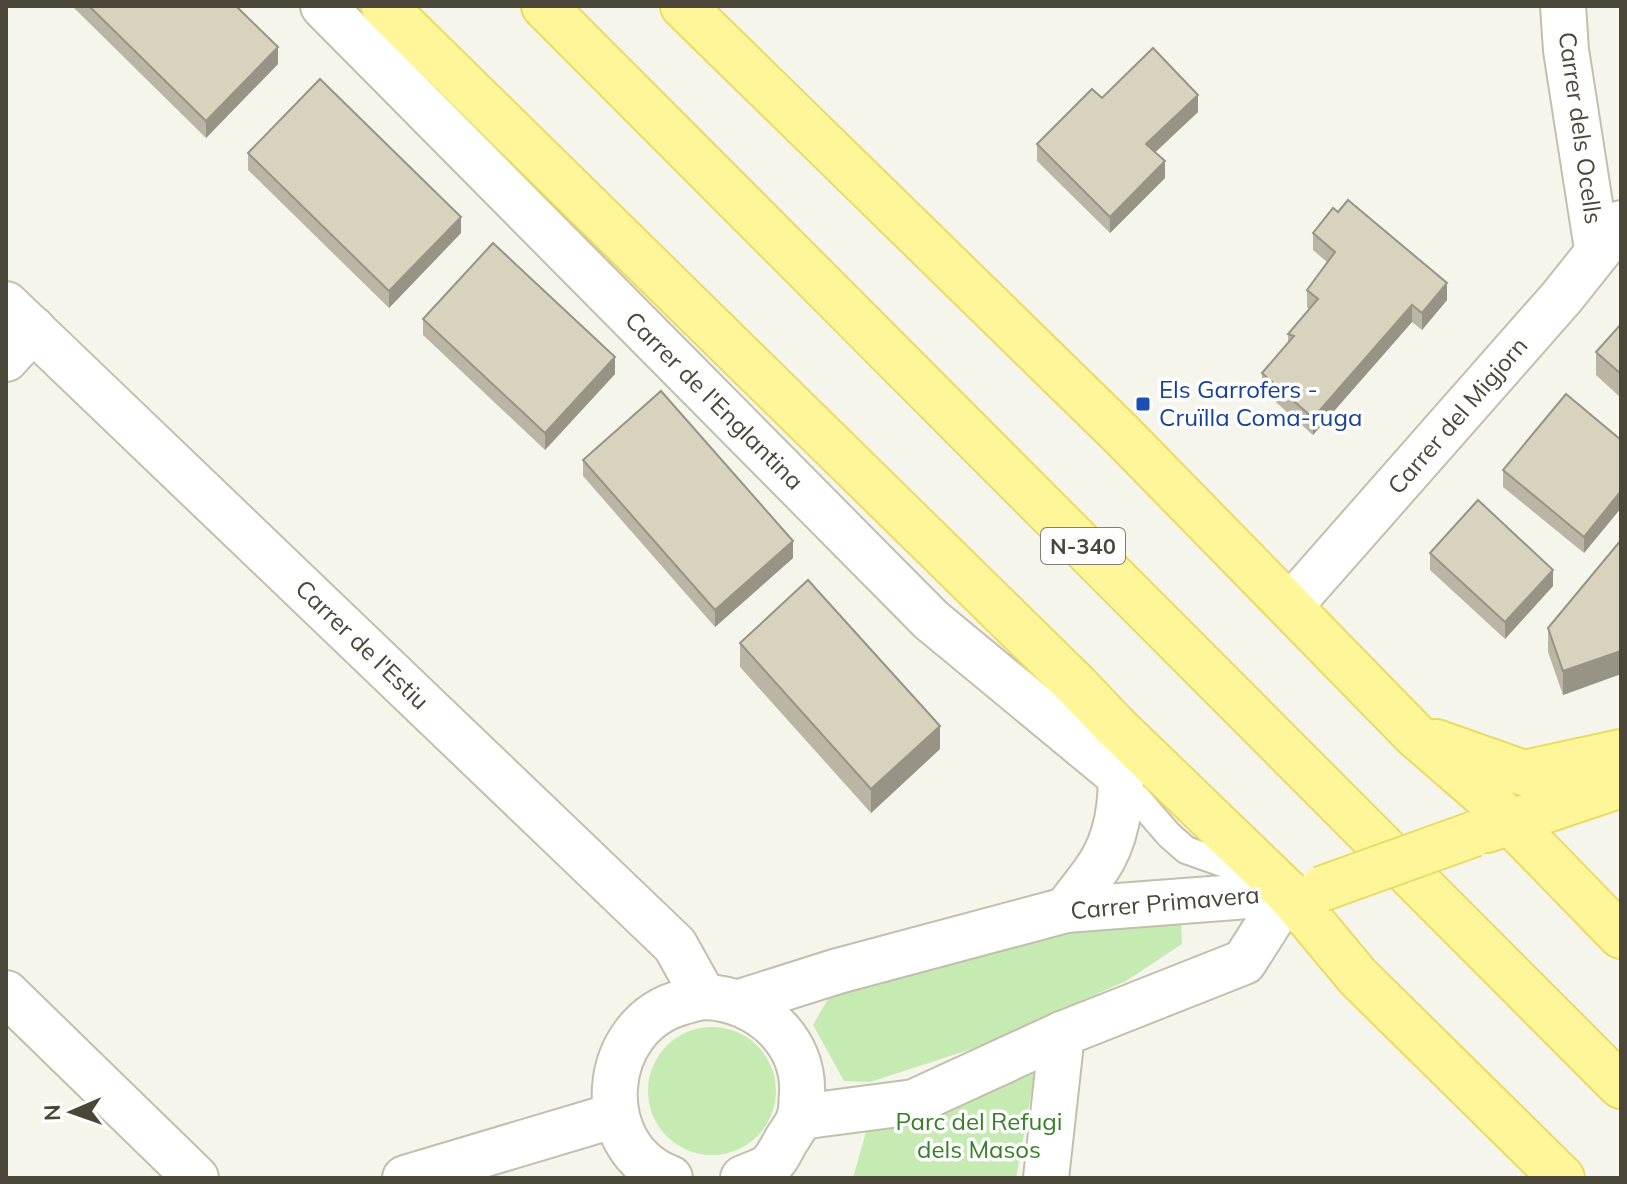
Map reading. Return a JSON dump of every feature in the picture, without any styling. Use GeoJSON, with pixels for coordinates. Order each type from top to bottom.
{"type":"FeatureCollection","features":[{"type":"Feature","properties":{"kind":"main road"},"geometry":{"type":"LineString","coordinates":[[384,6],[1116,727],[1295,888],[1358,977],[1562,1178]]}},
{"type":"Feature","properties":{"kind":"main road","name":"N-340"},"geometry":{"type":"LineString","coordinates":[[544,6],[1621,1086]]}},
{"type":"Feature","properties":{"kind":"main road"},"geometry":{"type":"LineString","coordinates":[[683,6],[1122,435],[1415,735],[1483,794],[1491,828],[1621,936]]}},
{"type":"Feature","properties":{"kind":"main road"},"geometry":{"type":"LineString","coordinates":[[1415,735],[1524,773],[1621,752]]}},
{"type":"Feature","properties":{"kind":"main road"},"geometry":{"type":"LineString","coordinates":[[1295,888],[1621,785]]}},
{"type":"Feature","properties":{"kind":"street","name":"Carrer de l'Englantina"},"geometry":{"type":"LineString","coordinates":[[323,6],[931,620],[1120,784]]}},
{"type":"Feature","properties":{"kind":"street","name":"Carrer dels Ocells"},"geometry":{"type":"LineString","coordinates":[[1563,6],[1566,50],[1609,236]]}},
{"type":"Feature","properties":{"kind":"street","name":"Carrer del Migjorn"},"geometry":{"type":"LineString","coordinates":[[1291,605],[1562,297],[1609,236]]}},
{"type":"Feature","properties":{"kind":"street","name":"Carrer de l'Estiu"},"geometry":{"type":"LineString","coordinates":[[15,331],[675,945],[722,999]]}},
{"type":"Feature","properties":{"kind":"street"},"geometry":{"type":"LineString","coordinates":[[1066,910],[1103,858],[1116,825],[1120,784],[1116,727]]}},
{"type":"Feature","properties":{"kind":"street","name":"Carrer Primavera"},"geometry":{"type":"LineString","coordinates":[[616,1115],[616,1068],[626,1043],[643,1022],[666,1006],[722,999],[1066,910],[1295,888]]}},
{"type":"Feature","properties":{"kind":"street","name":"Carrer Primavera"},"geometry":{"type":"LineString","coordinates":[[800,1117],[914,1102],[1062,1034],[1244,962],[1295,888]]}},
{"type":"Feature","properties":{"kind":"street"},"geometry":{"type":"LineString","coordinates":[[6,993],[196,1178]]}},
{"type":"Feature","properties":{"kind":"street"},"geometry":{"type":"LineString","coordinates":[[722,999],[769,1019],[793,1050],[802,1081],[800,1117],[766,1172]]}},
{"type":"Feature","properties":{"kind":"street"},"geometry":{"type":"LineString","coordinates":[[1046,1178],[1062,1034]]}},
{"type":"Feature","properties":{"kind":"street"},"geometry":{"type":"LineString","coordinates":[[405,1178],[616,1115],[634,1152],[659,1174],[670,1178]]}},
{"type":"Feature","properties":{"kind":"lane"},"geometry":{"type":"LineString","coordinates":[[1120,784],[1186,850],[1295,888]]}},
{"type":"Feature","properties":{"kind":"green space"},"geometry":{"type":"Polygon","coordinates":[[[1153,912],[1181,920],[1182,944],[1126,981],[978,1047],[870,1082],[844,1081],[813,1025],[837,983],[1153,912]]]}},
{"type":"Feature","properties":{"kind":"green space"},"geometry":{"type":"Polygon","coordinates":[[[712,1027],[736,1032],[757,1046],[771,1067],[776,1091],[771,1115],[757,1136],[736,1150],[712,1155],[688,1150],[667,1136],[653,1115],[648,1091],[653,1067],[667,1046],[688,1032],[712,1027]]]}},
{"type":"Feature","properties":{"kind":"green space","name":"Parc del Refugi dels Masos"},"geometry":{"type":"Polygon","coordinates":[[[1035,1073],[1016,1178],[853,1178],[867,1128],[1035,1073]]]}},
{"type":"Feature","properties":{"kind":"building"},"geometry":{"type":"Polygon","coordinates":[[[89,6],[236,6],[278,47],[206,121],[89,6]]]}},
{"type":"Feature","properties":{"kind":"building"},"geometry":{"type":"Polygon","coordinates":[[[1153,48],[1198,95],[1146,144],[1165,161],[1110,217],[1037,144],[1092,89],[1102,98],[1153,48]]]}},
{"type":"Feature","properties":{"kind":"building"},"geometry":{"type":"Polygon","coordinates":[[[320,79],[461,217],[389,291],[248,153],[320,79]]]}},
{"type":"Feature","properties":{"kind":"building"},"geometry":{"type":"Polygon","coordinates":[[[1348,200],[1447,283],[1422,313],[1412,305],[1313,418],[1262,373],[1294,336],[1288,334],[1318,299],[1307,290],[1335,252],[1313,233],[1333,208],[1338,212],[1348,200]]]}},
{"type":"Feature","properties":{"kind":"building"},"geometry":{"type":"Polygon","coordinates":[[[493,243],[615,357],[545,433],[423,319],[493,243]]]}},
{"type":"Feature","properties":{"kind":"building"},"geometry":{"type":"Polygon","coordinates":[[[1621,324],[1621,374],[1596,352],[1621,324]]]}},
{"type":"Feature","properties":{"kind":"building"},"geometry":{"type":"Polygon","coordinates":[[[661,391],[793,541],[715,610],[583,460],[661,391]]]}},
{"type":"Feature","properties":{"kind":"building"},"geometry":{"type":"Polygon","coordinates":[[[1566,394],[1621,440],[1621,491],[1584,537],[1503,470],[1566,394]]]}},
{"type":"Feature","properties":{"kind":"building"},"geometry":{"type":"Polygon","coordinates":[[[1478,500],[1553,570],[1505,622],[1430,553],[1478,500]]]}},
{"type":"Feature","properties":{"kind":"building"},"geometry":{"type":"Polygon","coordinates":[[[1621,540],[1621,651],[1563,671],[1548,628],[1621,540]]]}},
{"type":"Feature","properties":{"kind":"building"},"geometry":{"type":"Polygon","coordinates":[[[808,580],[940,726],[871,789],[740,643],[808,580]]]}},
{"type":"Feature","properties":{"kind":"place","name":"Els Garrofers - Cruïlla Coma-ruga"},"geometry":{"type":"Point","coordinates":[1143,404]}}]}
